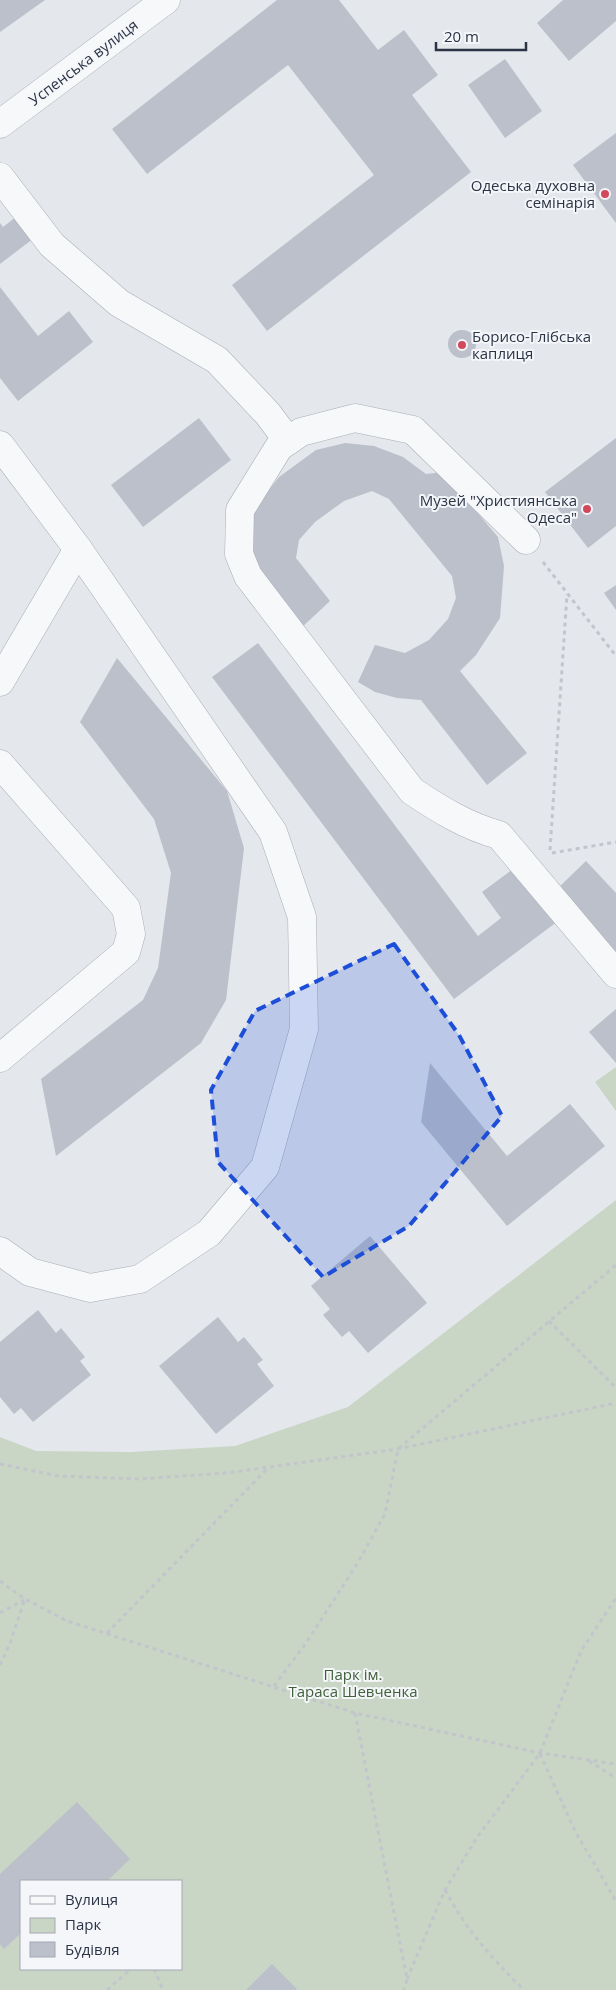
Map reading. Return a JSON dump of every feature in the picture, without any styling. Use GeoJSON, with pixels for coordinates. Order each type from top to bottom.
{"type":"FeatureCollection","features":[{"type":"Feature","properties":{"kind":"street","name":"Успенська вулиця"},"geometry":{"type":"LineString","coordinates":[[0,124],[166,0]]}},
{"type":"Feature","properties":{"kind":"street"},"geometry":{"type":"LineString","coordinates":[[0,178],[52,246],[119,302],[217,360],[268,414],[288,440]]}},
{"type":"Feature","properties":{"kind":"street"},"geometry":{"type":"LineString","coordinates":[[526,540],[413,430],[355,418],[301,432],[279,447],[240,510],[239,554],[248,576],[412,791],[474,828],[499,835],[616,974]]}},
{"type":"Feature","properties":{"kind":"street"},"geometry":{"type":"LineString","coordinates":[[0,445],[78,549],[273,832],[302,917],[304,1029],[265,1167],[209,1233],[140,1279],[90,1288],[30,1272],[0,1251]]}},
{"type":"Feature","properties":{"kind":"street"},"geometry":{"type":"LineString","coordinates":[[0,682],[78,549]]}},
{"type":"Feature","properties":{"kind":"street"},"geometry":{"type":"LineString","coordinates":[[0,764],[126,908],[131,934],[126,952],[0,1058]]}},
{"type":"Feature","properties":{"kind":"path"},"geometry":{"type":"LineString","coordinates":[[526,540],[616,656]]}},
{"type":"Feature","properties":{"kind":"path"},"geometry":{"type":"LineString","coordinates":[[568,594],[550,854],[616,842]]}},
{"type":"Feature","properties":{"kind":"path"},"geometry":{"type":"LineString","coordinates":[[273,1687],[306,1643],[357,1564],[385,1514],[398,1449],[616,1266]]}},
{"type":"Feature","properties":{"kind":"path"},"geometry":{"type":"LineString","coordinates":[[549,1321],[616,1388]]}},
{"type":"Feature","properties":{"kind":"path"},"geometry":{"type":"LineString","coordinates":[[0,1464],[58,1476],[138,1480],[227,1473],[398,1449],[616,1402]]}},
{"type":"Feature","properties":{"kind":"path"},"geometry":{"type":"LineString","coordinates":[[107,1633],[269,1467]]}},
{"type":"Feature","properties":{"kind":"path"},"geometry":{"type":"LineString","coordinates":[[0,1580],[25,1599],[67,1620],[354,1713],[540,1753],[616,1764]]}},
{"type":"Feature","properties":{"kind":"path"},"geometry":{"type":"LineString","coordinates":[[404,1990],[446,1890],[476,1839],[540,1753],[581,1651],[616,1598]]}},
{"type":"Feature","properties":{"kind":"path"},"geometry":{"type":"LineString","coordinates":[[0,1613],[25,1599]]}},
{"type":"Feature","properties":{"kind":"path"},"geometry":{"type":"LineString","coordinates":[[0,1665],[10,1643],[25,1599]]}},
{"type":"Feature","properties":{"kind":"path"},"geometry":{"type":"LineString","coordinates":[[354,1713],[407,1979]]}},
{"type":"Feature","properties":{"kind":"path"},"geometry":{"type":"LineString","coordinates":[[540,1753],[575,1831],[616,1901]]}},
{"type":"Feature","properties":{"kind":"path"},"geometry":{"type":"LineString","coordinates":[[587,1760],[616,1778]]}},
{"type":"Feature","properties":{"kind":"path"},"geometry":{"type":"LineString","coordinates":[[446,1890],[460,1917],[500,1967],[524,1990]]}},
{"type":"Feature","properties":{"kind":"path"},"geometry":{"type":"LineString","coordinates":[[107,1990],[130,1970]]}},
{"type":"Feature","properties":{"kind":"path"},"geometry":{"type":"LineString","coordinates":[[154,1970],[163,1990]]}},
{"type":"Feature","properties":{"kind":"highlighted area"},"geometry":{"type":"Polygon","coordinates":[[[394,944],[459,1035],[502,1116],[409,1226],[323,1277],[218,1162],[211,1090],[255,1011],[394,944]]]}},
{"type":"Feature","properties":{"kind":"green space"},"geometry":{"type":"Polygon","coordinates":[[[616,1067],[616,1111],[595,1082],[616,1067]]]}},
{"type":"Feature","properties":{"kind":"green space","name":"Парк ім. Тараса Шевченка"},"geometry":{"type":"Polygon","coordinates":[[[616,1200],[616,1990],[0,1990],[0,1437],[36,1451],[131,1452],[235,1446],[348,1407],[616,1200]]]}},
{"type":"Feature","properties":{"kind":"building"},"geometry":{"type":"Polygon","coordinates":[[[0,0],[45,0],[0,32],[0,0]]]}},
{"type":"Feature","properties":{"kind":"building"},"geometry":{"type":"Polygon","coordinates":[[[277,0],[339,0],[378,50],[404,30],[438,75],[412,95],[471,172],[267,331],[232,285],[374,175],[288,65],[147,174],[112,129],[277,0]]]}},
{"type":"Feature","properties":{"kind":"building"},"geometry":{"type":"Polygon","coordinates":[[[563,0],[616,0],[616,21],[569,61],[537,23],[563,0]]]}},
{"type":"Feature","properties":{"kind":"building"},"geometry":{"type":"Polygon","coordinates":[[[505,59],[542,111],[505,138],[468,85],[505,59]]]}},
{"type":"Feature","properties":{"kind":"building","name":"Одеська духовна семінарія"},"geometry":{"type":"Polygon","coordinates":[[[616,133],[616,223],[573,165],[616,133]]]}},
{"type":"Feature","properties":{"kind":"building"},"geometry":{"type":"Polygon","coordinates":[[[21,213],[38,235],[0,264],[0,223],[3,227],[21,213]]]}},
{"type":"Feature","properties":{"kind":"building"},"geometry":{"type":"Polygon","coordinates":[[[0,287],[38,336],[69,311],[93,342],[18,401],[0,378],[0,287]]]}},
{"type":"Feature","properties":{"kind":"building","name":"Борисо-Глібська каплиця"},"geometry":{"type":"Polygon","coordinates":[[[462,330],[472,334],[476,344],[472,354],[462,358],[452,354],[448,344],[452,334],[462,330]]]}},
{"type":"Feature","properties":{"kind":"building"},"geometry":{"type":"Polygon","coordinates":[[[199,418],[231,460],[143,527],[111,485],[199,418]]]}},
{"type":"Feature","properties":{"kind":"building","name":"Музей \"Християнська Одеса\""},"geometry":{"type":"Polygon","coordinates":[[[616,438],[616,526],[588,548],[545,492],[616,438]]]}},
{"type":"Feature","properties":{"kind":"building"},"geometry":{"type":"Polygon","coordinates":[[[345,443],[374,446],[403,457],[426,474],[443,472],[498,537],[504,566],[500,618],[476,655],[460,671],[527,753],[487,785],[421,700],[397,698],[375,692],[358,682],[375,645],[405,653],[429,640],[448,619],[456,598],[452,576],[389,499],[372,491],[344,501],[315,522],[299,540],[296,558],[330,601],[299,630],[252,573],[253,511],[279,477],[316,450],[345,443]]]}},
{"type":"Feature","properties":{"kind":"building"},"geometry":{"type":"Polygon","coordinates":[[[616,585],[616,610],[604,593],[616,585]]]}},
{"type":"Feature","properties":{"kind":"building"},"geometry":{"type":"Polygon","coordinates":[[[258,643],[478,936],[501,918],[482,892],[517,866],[558,921],[454,999],[212,677],[258,643]]]}},
{"type":"Feature","properties":{"kind":"building"},"geometry":{"type":"Polygon","coordinates":[[[117,658],[227,791],[244,848],[226,1000],[201,1043],[56,1156],[41,1079],[143,1000],[158,968],[171,873],[154,819],[80,722],[117,658]]]}},
{"type":"Feature","properties":{"kind":"building"},"geometry":{"type":"Polygon","coordinates":[[[586,861],[616,893],[616,952],[557,889],[586,861]]]}},
{"type":"Feature","properties":{"kind":"building"},"geometry":{"type":"Polygon","coordinates":[[[616,1009],[616,1063],[589,1032],[616,1009]]]}},
{"type":"Feature","properties":{"kind":"building"},"geometry":{"type":"Polygon","coordinates":[[[430,1063],[507,1156],[570,1104],[605,1146],[507,1226],[421,1122],[430,1063]]]}},
{"type":"Feature","properties":{"kind":"building"},"geometry":{"type":"Polygon","coordinates":[[[370,1236],[427,1303],[368,1353],[349,1331],[342,1337],[323,1315],[330,1309],[311,1286],[370,1236]]]}},
{"type":"Feature","properties":{"kind":"building"},"geometry":{"type":"Polygon","coordinates":[[[38,1310],[56,1333],[61,1328],[85,1357],[80,1361],[91,1375],[33,1422],[21,1408],[14,1414],[0,1397],[0,1342],[38,1310]]]}},
{"type":"Feature","properties":{"kind":"building"},"geometry":{"type":"Polygon","coordinates":[[[218,1317],[238,1342],[244,1337],[263,1360],[257,1364],[274,1386],[216,1434],[159,1366],[218,1317]]]}},
{"type":"Feature","properties":{"kind":"building"},"geometry":{"type":"Polygon","coordinates":[[[77,1802],[130,1859],[108,1880],[20,1880],[20,1934],[4,1949],[0,1944],[0,1874],[77,1802]]]}},
{"type":"Feature","properties":{"kind":"building"},"geometry":{"type":"Polygon","coordinates":[[[272,1964],[296,1990],[246,1990],[272,1964]]]}},
{"type":"Feature","properties":{"kind":"place","name":"Одеська духовна семінарія"},"geometry":{"type":"Point","coordinates":[605,194]}},
{"type":"Feature","properties":{"kind":"place","name":"Борисо-Глібська каплиця"},"geometry":{"type":"Point","coordinates":[462,345]}},
{"type":"Feature","properties":{"kind":"place","name":"Музей \"Християнська Одеса\""},"geometry":{"type":"Point","coordinates":[587,509]}}]}
